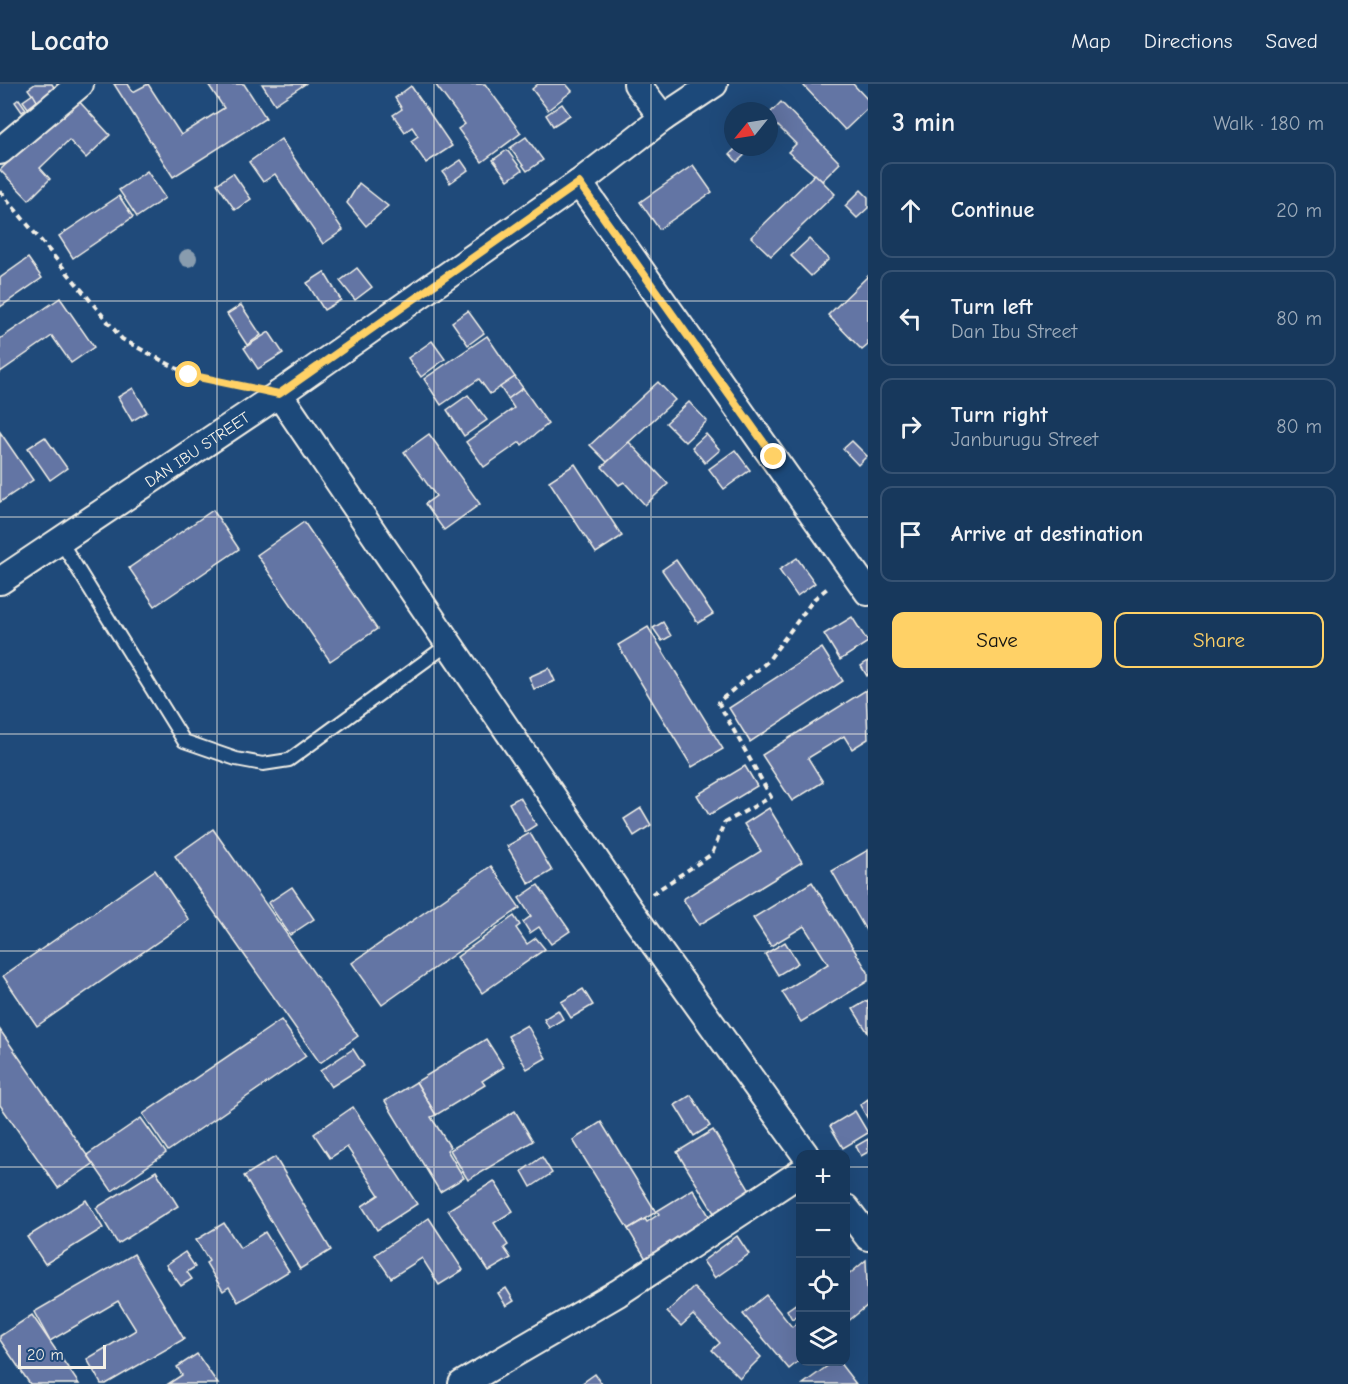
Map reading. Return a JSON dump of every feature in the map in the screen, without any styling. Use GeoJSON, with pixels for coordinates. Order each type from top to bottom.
{"type":"FeatureCollection","features":[{"type":"Feature","properties":{"kind":"street"},"geometry":{"type":"LineString","coordinates":[[2,146],[80,84]]}},
{"type":"Feature","properties":{"kind":"street"},"geometry":{"type":"LineString","coordinates":[[637,84],[663,118]]}},
{"type":"Feature","properties":{"kind":"street","name":"DAN IBU STREET"},"geometry":{"type":"LineString","coordinates":[[0,581],[279,394],[579,183],[663,118],[714,84]]}},
{"type":"Feature","properties":{"kind":"street"},"geometry":{"type":"LineString","coordinates":[[579,183],[868,592]]}},
{"type":"Feature","properties":{"kind":"street"},"geometry":{"type":"LineString","coordinates":[[279,394],[447,645],[629,909],[801,1150]]}},
{"type":"Feature","properties":{"kind":"street"},"geometry":{"type":"LineString","coordinates":[[462,1384],[618,1293],[796,1176]]}},
{"type":"Feature","properties":{"kind":"street"},"geometry":{"type":"LineString","coordinates":[[850,1213],[868,1237]]}},
{"type":"Feature","properties":{"kind":"lane"},"geometry":{"type":"LineString","coordinates":[[61,542],[184,741],[236,759],[263,764],[289,760],[447,645]]}},
{"type":"Feature","properties":{"kind":"path"},"geometry":{"type":"LineString","coordinates":[[0,191],[122,339],[189,375],[279,394]]}},
{"type":"Feature","properties":{"kind":"path"},"geometry":{"type":"LineString","coordinates":[[629,909],[712,854],[724,824],[771,797],[718,702],[767,662],[814,599],[852,569]]}},
{"type":"Feature","properties":{"kind":"building"},"geometry":{"type":"Polygon","coordinates":[[[35,84],[52,84],[57,92],[39,104],[28,89],[35,84]]]}},
{"type":"Feature","properties":{"kind":"building"},"geometry":{"type":"Polygon","coordinates":[[[114,84],[128,84],[133,92],[148,84],[181,135],[224,108],[208,84],[244,84],[266,118],[173,177],[114,84]]]}},
{"type":"Feature","properties":{"kind":"building"},"geometry":{"type":"Polygon","coordinates":[[[262,84],[305,84],[275,104],[262,84]]]}},
{"type":"Feature","properties":{"kind":"building"},"geometry":{"type":"Polygon","coordinates":[[[435,84],[485,84],[521,133],[482,162],[458,129],[465,124],[435,84]]]}},
{"type":"Feature","properties":{"kind":"building"},"geometry":{"type":"Polygon","coordinates":[[[538,84],[566,84],[572,91],[548,110],[532,89],[538,84]]]}},
{"type":"Feature","properties":{"kind":"building"},"geometry":{"type":"Polygon","coordinates":[[[806,84],[853,84],[868,100],[868,108],[845,130],[804,86],[806,84]]]}},
{"type":"Feature","properties":{"kind":"building"},"geometry":{"type":"Polygon","coordinates":[[[411,86],[452,146],[426,163],[411,141],[418,136],[412,127],[405,132],[393,115],[402,109],[395,98],[411,86]]]}},
{"type":"Feature","properties":{"kind":"building"},"geometry":{"type":"Polygon","coordinates":[[[33,94],[37,101],[28,108],[23,101],[33,94]]]}},
{"type":"Feature","properties":{"kind":"building"},"geometry":{"type":"Polygon","coordinates":[[[76,98],[110,135],[86,158],[69,140],[40,168],[50,179],[29,200],[0,170],[76,98]]]}},
{"type":"Feature","properties":{"kind":"building"},"geometry":{"type":"Polygon","coordinates":[[[19,99],[26,109],[22,112],[15,102],[19,99]]]}},
{"type":"Feature","properties":{"kind":"building"},"geometry":{"type":"Polygon","coordinates":[[[781,102],[840,163],[822,181],[788,152],[796,144],[778,126],[778,105],[781,102]]]}},
{"type":"Feature","properties":{"kind":"building"},"geometry":{"type":"Polygon","coordinates":[[[562,104],[570,115],[553,126],[546,115],[562,104]]]}},
{"type":"Feature","properties":{"kind":"building"},"geometry":{"type":"Polygon","coordinates":[[[526,137],[543,160],[527,171],[510,148],[526,137]]]}},
{"type":"Feature","properties":{"kind":"building"},"geometry":{"type":"Polygon","coordinates":[[[281,139],[343,230],[323,244],[275,174],[263,182],[249,162],[281,139]]]}},
{"type":"Feature","properties":{"kind":"building"},"geometry":{"type":"Polygon","coordinates":[[[507,150],[522,170],[508,180],[493,160],[507,150]]]}},
{"type":"Feature","properties":{"kind":"building"},"geometry":{"type":"Polygon","coordinates":[[[732,156],[744,156],[737,162],[732,156]]]}},
{"type":"Feature","properties":{"kind":"building"},"geometry":{"type":"Polygon","coordinates":[[[461,160],[468,170],[450,183],[443,172],[461,160]]]}},
{"type":"Feature","properties":{"kind":"building"},"geometry":{"type":"Polygon","coordinates":[[[693,165],[712,192],[659,229],[640,202],[693,165]]]}},
{"type":"Feature","properties":{"kind":"building"},"geometry":{"type":"Polygon","coordinates":[[[147,171],[165,198],[137,217],[119,190],[147,171]]]}},
{"type":"Feature","properties":{"kind":"building"},"geometry":{"type":"Polygon","coordinates":[[[233,173],[251,199],[235,210],[217,184],[233,173]]]}},
{"type":"Feature","properties":{"kind":"building"},"geometry":{"type":"Polygon","coordinates":[[[815,174],[835,194],[771,256],[751,237],[815,174]]]}},
{"type":"Feature","properties":{"kind":"building"},"geometry":{"type":"Polygon","coordinates":[[[359,183],[388,206],[366,226],[347,203],[359,183]]]}},
{"type":"Feature","properties":{"kind":"building"},"geometry":{"type":"Polygon","coordinates":[[[861,190],[868,197],[868,208],[857,218],[845,206],[861,190]]]}},
{"type":"Feature","properties":{"kind":"building"},"geometry":{"type":"Polygon","coordinates":[[[119,196],[133,217],[73,258],[59,236],[119,196]]]}},
{"type":"Feature","properties":{"kind":"building"},"geometry":{"type":"Polygon","coordinates":[[[809,239],[829,259],[811,276],[791,256],[809,239]]]}},
{"type":"Feature","properties":{"kind":"building"},"geometry":{"type":"Polygon","coordinates":[[[28,258],[42,278],[0,307],[0,278],[28,258]]]}},
{"type":"Feature","properties":{"kind":"building"},"geometry":{"type":"Polygon","coordinates":[[[357,268],[372,287],[355,300],[340,281],[357,268]]]}},
{"type":"Feature","properties":{"kind":"building"},"geometry":{"type":"Polygon","coordinates":[[[324,272],[341,300],[324,310],[307,283],[324,272]]]}},
{"type":"Feature","properties":{"kind":"building"},"geometry":{"type":"Polygon","coordinates":[[[868,276],[868,345],[862,350],[828,315],[868,276]]]}},
{"type":"Feature","properties":{"kind":"building"},"geometry":{"type":"Polygon","coordinates":[[[60,298],[94,347],[71,363],[52,336],[0,372],[0,339],[60,298]]]}},
{"type":"Feature","properties":{"kind":"building"},"geometry":{"type":"Polygon","coordinates":[[[241,305],[261,335],[247,345],[227,314],[241,305]]]}},
{"type":"Feature","properties":{"kind":"building"},"geometry":{"type":"Polygon","coordinates":[[[468,311],[484,333],[468,345],[452,322],[468,311]]]}},
{"type":"Feature","properties":{"kind":"building"},"geometry":{"type":"Polygon","coordinates":[[[269,332],[283,353],[258,369],[244,348],[269,332]]]}},
{"type":"Feature","properties":{"kind":"building"},"geometry":{"type":"Polygon","coordinates":[[[487,336],[515,377],[490,394],[479,379],[441,405],[424,379],[487,336]]]}},
{"type":"Feature","properties":{"kind":"building"},"geometry":{"type":"Polygon","coordinates":[[[432,341],[445,359],[421,377],[408,358],[432,341]]]}},
{"type":"Feature","properties":{"kind":"building"},"geometry":{"type":"Polygon","coordinates":[[[515,377],[523,388],[508,399],[500,387],[515,377]]]}},
{"type":"Feature","properties":{"kind":"building"},"geometry":{"type":"Polygon","coordinates":[[[658,382],[675,400],[607,462],[590,445],[658,382]]]}},
{"type":"Feature","properties":{"kind":"building"},"geometry":{"type":"Polygon","coordinates":[[[133,388],[147,412],[132,421],[118,397],[133,388]]]}},
{"type":"Feature","properties":{"kind":"building"},"geometry":{"type":"Polygon","coordinates":[[[523,388],[548,424],[522,445],[520,442],[484,467],[466,442],[514,408],[508,399],[523,388]]]}},
{"type":"Feature","properties":{"kind":"building"},"geometry":{"type":"Polygon","coordinates":[[[468,395],[487,420],[464,436],[447,410],[468,395]]]}},
{"type":"Feature","properties":{"kind":"building"},"geometry":{"type":"Polygon","coordinates":[[[689,402],[707,421],[685,442],[666,423],[689,402]]]}},
{"type":"Feature","properties":{"kind":"building"},"geometry":{"type":"Polygon","coordinates":[[[0,432],[33,480],[0,502],[0,432]]]}},
{"type":"Feature","properties":{"kind":"building"},"geometry":{"type":"Polygon","coordinates":[[[429,434],[480,504],[444,530],[425,504],[436,496],[404,452],[429,434]]]}},
{"type":"Feature","properties":{"kind":"building"},"geometry":{"type":"Polygon","coordinates":[[[706,434],[720,450],[705,463],[692,447],[706,434]]]}},
{"type":"Feature","properties":{"kind":"building"},"geometry":{"type":"Polygon","coordinates":[[[45,437],[67,468],[50,480],[28,448],[45,437]]]}},
{"type":"Feature","properties":{"kind":"building"},"geometry":{"type":"Polygon","coordinates":[[[852,441],[867,456],[858,465],[843,449],[852,441]]]}},
{"type":"Feature","properties":{"kind":"building"},"geometry":{"type":"Polygon","coordinates":[[[629,442],[668,484],[645,505],[624,482],[619,485],[602,467],[629,442]]]}},
{"type":"Feature","properties":{"kind":"building"},"geometry":{"type":"Polygon","coordinates":[[[735,450],[750,470],[724,489],[709,469],[735,450]]]}},
{"type":"Feature","properties":{"kind":"building"},"geometry":{"type":"Polygon","coordinates":[[[575,464],[622,536],[596,553],[549,481],[575,464]]]}},
{"type":"Feature","properties":{"kind":"building"},"geometry":{"type":"Polygon","coordinates":[[[213,510],[239,549],[155,606],[129,568],[213,510]]]}},
{"type":"Feature","properties":{"kind":"building"},"geometry":{"type":"Polygon","coordinates":[[[304,522],[377,629],[330,661],[257,555],[304,522]]]}},
{"type":"Feature","properties":{"kind":"building"},"geometry":{"type":"Polygon","coordinates":[[[797,558],[815,583],[797,596],[779,570],[797,558]]]}},
{"type":"Feature","properties":{"kind":"building"},"geometry":{"type":"Polygon","coordinates":[[[676,560],[713,614],[698,623],[662,570],[676,560]]]}},
{"type":"Feature","properties":{"kind":"building"},"geometry":{"type":"Polygon","coordinates":[[[852,617],[868,642],[840,660],[824,634],[852,617]]]}},
{"type":"Feature","properties":{"kind":"building"},"geometry":{"type":"Polygon","coordinates":[[[663,622],[671,636],[662,641],[653,628],[663,622]]]}},
{"type":"Feature","properties":{"kind":"building"},"geometry":{"type":"Polygon","coordinates":[[[648,627],[723,749],[692,767],[618,645],[648,627]]]}},
{"type":"Feature","properties":{"kind":"building"},"geometry":{"type":"Polygon","coordinates":[[[822,648],[843,681],[750,742],[729,708],[822,648]]]}},
{"type":"Feature","properties":{"kind":"building"},"geometry":{"type":"Polygon","coordinates":[[[868,661],[868,675],[867,676],[861,666],[868,661]]]}},
{"type":"Feature","properties":{"kind":"building"},"geometry":{"type":"Polygon","coordinates":[[[549,668],[555,681],[534,689],[529,677],[549,668]]]}},
{"type":"Feature","properties":{"kind":"building"},"geometry":{"type":"Polygon","coordinates":[[[866,690],[868,739],[852,749],[844,736],[808,758],[823,782],[792,801],[762,755],[866,690]]]}},
{"type":"Feature","properties":{"kind":"building"},"geometry":{"type":"Polygon","coordinates":[[[745,766],[757,786],[709,815],[697,795],[745,766]]]}},
{"type":"Feature","properties":{"kind":"building"},"geometry":{"type":"Polygon","coordinates":[[[520,797],[536,825],[525,832],[509,803],[520,797]]]}},
{"type":"Feature","properties":{"kind":"building"},"geometry":{"type":"Polygon","coordinates":[[[641,808],[651,825],[634,836],[624,819],[641,808]]]}},
{"type":"Feature","properties":{"kind":"building"},"geometry":{"type":"Polygon","coordinates":[[[769,808],[802,862],[699,925],[683,899],[761,851],[744,824],[769,808]]]}},
{"type":"Feature","properties":{"kind":"building"},"geometry":{"type":"Polygon","coordinates":[[[213,829],[358,1036],[320,1063],[175,856],[213,829]]]}},
{"type":"Feature","properties":{"kind":"building"},"geometry":{"type":"Polygon","coordinates":[[[530,833],[552,871],[529,884],[507,846],[530,833]]]}},
{"type":"Feature","properties":{"kind":"building"},"geometry":{"type":"Polygon","coordinates":[[[868,850],[868,934],[832,871],[868,850]]]}},
{"type":"Feature","properties":{"kind":"building"},"geometry":{"type":"Polygon","coordinates":[[[491,866],[520,908],[382,1005],[352,963],[491,866]]]}},
{"type":"Feature","properties":{"kind":"building"},"geometry":{"type":"Polygon","coordinates":[[[155,870],[189,920],[37,1026],[3,976],[155,870]]]}},
{"type":"Feature","properties":{"kind":"building"},"geometry":{"type":"Polygon","coordinates":[[[812,882],[868,972],[868,981],[801,1022],[782,992],[828,964],[804,926],[771,946],[753,918],[812,882]]]}},
{"type":"Feature","properties":{"kind":"building"},"geometry":{"type":"Polygon","coordinates":[[[538,885],[570,931],[551,944],[539,927],[530,933],[523,922],[531,916],[519,898],[538,885]]]}},
{"type":"Feature","properties":{"kind":"building"},"geometry":{"type":"Polygon","coordinates":[[[292,887],[314,919],[290,935],[268,903],[292,887]]]}},
{"type":"Feature","properties":{"kind":"building"},"geometry":{"type":"Polygon","coordinates":[[[514,916],[520,925],[516,928],[527,944],[536,938],[545,949],[482,993],[457,957],[514,916]]]}},
{"type":"Feature","properties":{"kind":"building"},"geometry":{"type":"Polygon","coordinates":[[[785,942],[798,963],[778,975],[765,954],[785,942]]]}},
{"type":"Feature","properties":{"kind":"building"},"geometry":{"type":"Polygon","coordinates":[[[583,989],[593,1005],[571,1018],[561,1002],[583,989]]]}},
{"type":"Feature","properties":{"kind":"building"},"geometry":{"type":"Polygon","coordinates":[[[868,1000],[868,1033],[853,1009],[868,1000]]]}},
{"type":"Feature","properties":{"kind":"building"},"geometry":{"type":"Polygon","coordinates":[[[558,1010],[563,1019],[549,1028],[544,1019],[558,1010]]]}},
{"type":"Feature","properties":{"kind":"building"},"geometry":{"type":"Polygon","coordinates":[[[281,1020],[306,1056],[168,1151],[143,1114],[281,1020]]]}},
{"type":"Feature","properties":{"kind":"building"},"geometry":{"type":"Polygon","coordinates":[[[527,1025],[546,1058],[527,1069],[508,1036],[527,1025]]]}},
{"type":"Feature","properties":{"kind":"building"},"geometry":{"type":"Polygon","coordinates":[[[0,1030],[93,1164],[58,1188],[0,1105],[0,1030]]]}},
{"type":"Feature","properties":{"kind":"building"},"geometry":{"type":"Polygon","coordinates":[[[486,1039],[504,1067],[482,1081],[485,1085],[436,1115],[416,1082],[486,1039]]]}},
{"type":"Feature","properties":{"kind":"building"},"geometry":{"type":"Polygon","coordinates":[[[353,1049],[364,1066],[331,1087],[320,1071],[353,1049]]]}},
{"type":"Feature","properties":{"kind":"building"},"geometry":{"type":"Polygon","coordinates":[[[416,1082],[436,1115],[431,1117],[450,1147],[447,1150],[464,1178],[440,1192],[385,1101],[416,1082]]]}},
{"type":"Feature","properties":{"kind":"building"},"geometry":{"type":"Polygon","coordinates":[[[691,1095],[710,1126],[694,1136],[675,1105],[691,1095]]]}},
{"type":"Feature","properties":{"kind":"building"},"geometry":{"type":"Polygon","coordinates":[[[868,1099],[868,1119],[860,1105],[868,1099]]]}},
{"type":"Feature","properties":{"kind":"building"},"geometry":{"type":"Polygon","coordinates":[[[353,1107],[417,1204],[377,1230],[362,1206],[379,1195],[347,1147],[330,1158],[314,1134],[353,1107]]]}},
{"type":"Feature","properties":{"kind":"building"},"geometry":{"type":"Polygon","coordinates":[[[515,1111],[533,1141],[468,1180],[450,1150],[515,1111]]]}},
{"type":"Feature","properties":{"kind":"building"},"geometry":{"type":"Polygon","coordinates":[[[855,1111],[868,1133],[843,1148],[830,1126],[855,1111]]]}},
{"type":"Feature","properties":{"kind":"building"},"geometry":{"type":"Polygon","coordinates":[[[141,1118],[166,1153],[112,1191],[87,1155],[141,1118]]]}},
{"type":"Feature","properties":{"kind":"building"},"geometry":{"type":"Polygon","coordinates":[[[601,1122],[656,1212],[628,1229],[573,1140],[601,1122]]]}},
{"type":"Feature","properties":{"kind":"building"},"geometry":{"type":"Polygon","coordinates":[[[713,1130],[750,1191],[714,1213],[677,1152],[713,1130]]]}},
{"type":"Feature","properties":{"kind":"building"},"geometry":{"type":"Polygon","coordinates":[[[868,1139],[868,1152],[861,1156],[856,1146],[868,1139]]]}},
{"type":"Feature","properties":{"kind":"building"},"geometry":{"type":"Polygon","coordinates":[[[275,1157],[331,1250],[300,1269],[244,1176],[275,1157]]]}},
{"type":"Feature","properties":{"kind":"building"},"geometry":{"type":"Polygon","coordinates":[[[542,1157],[552,1173],[531,1187],[522,1171],[542,1157]]]}},
{"type":"Feature","properties":{"kind":"building"},"geometry":{"type":"Polygon","coordinates":[[[156,1171],[178,1206],[118,1244],[96,1208],[156,1171]]]}},
{"type":"Feature","properties":{"kind":"building"},"geometry":{"type":"Polygon","coordinates":[[[494,1181],[513,1211],[494,1223],[508,1245],[504,1248],[511,1258],[489,1271],[448,1210],[494,1181]]]}},
{"type":"Feature","properties":{"kind":"building"},"geometry":{"type":"Polygon","coordinates":[[[693,1189],[711,1219],[646,1259],[628,1229],[645,1219],[647,1222],[659,1214],[657,1211],[693,1189]]]}},
{"type":"Feature","properties":{"kind":"building"},"geometry":{"type":"Polygon","coordinates":[[[86,1200],[103,1228],[45,1264],[27,1237],[86,1200]]]}},
{"type":"Feature","properties":{"kind":"building"},"geometry":{"type":"Polygon","coordinates":[[[429,1218],[463,1270],[439,1285],[422,1258],[391,1278],[375,1255],[429,1218]]]}},
{"type":"Feature","properties":{"kind":"building"},"geometry":{"type":"Polygon","coordinates":[[[224,1223],[240,1248],[265,1232],[289,1271],[238,1302],[229,1287],[223,1291],[206,1263],[209,1261],[196,1240],[224,1223]]]}},
{"type":"Feature","properties":{"kind":"building"},"geometry":{"type":"Polygon","coordinates":[[[737,1236],[749,1254],[715,1278],[703,1261],[737,1236]]]}},
{"type":"Feature","properties":{"kind":"building"},"geometry":{"type":"Polygon","coordinates":[[[185,1252],[195,1267],[187,1272],[192,1279],[181,1286],[166,1265],[185,1252]]]}},
{"type":"Feature","properties":{"kind":"building"},"geometry":{"type":"Polygon","coordinates":[[[134,1254],[184,1339],[106,1384],[101,1384],[87,1359],[136,1330],[118,1301],[50,1341],[34,1312],[134,1254]]]}},
{"type":"Feature","properties":{"kind":"building"},"geometry":{"type":"Polygon","coordinates":[[[866,1260],[868,1305],[850,1320],[850,1312],[850,1274],[866,1260]]]}},
{"type":"Feature","properties":{"kind":"building"},"geometry":{"type":"Polygon","coordinates":[[[693,1287],[761,1357],[740,1378],[712,1350],[720,1343],[693,1315],[681,1326],[667,1312],[693,1287]]]}},
{"type":"Feature","properties":{"kind":"building"},"geometry":{"type":"Polygon","coordinates":[[[506,1288],[514,1301],[506,1306],[498,1293],[506,1288]]]}},
{"type":"Feature","properties":{"kind":"building"},"geometry":{"type":"Polygon","coordinates":[[[766,1295],[792,1327],[796,1324],[796,1363],[789,1369],[743,1314],[766,1295]]]}},
{"type":"Feature","properties":{"kind":"building"},"geometry":{"type":"Polygon","coordinates":[[[796,1304],[796,1316],[792,1319],[787,1310],[796,1304]]]}},
{"type":"Feature","properties":{"kind":"building"},"geometry":{"type":"Polygon","coordinates":[[[32,1315],[79,1384],[30,1384],[0,1340],[0,1336],[32,1315]]]}},
{"type":"Feature","properties":{"kind":"building"},"geometry":{"type":"Polygon","coordinates":[[[197,1354],[218,1384],[168,1384],[182,1375],[177,1367],[197,1354]]]}},
{"type":"Feature","properties":{"kind":"building"},"geometry":{"type":"Polygon","coordinates":[[[828,1366],[842,1366],[856,1384],[803,1384],[828,1366]]]}},
{"type":"Feature","properties":{"kind":"building"},"geometry":{"type":"Polygon","coordinates":[[[595,1374],[602,1384],[581,1384],[595,1374]]]}},
{"type":"Feature","properties":{"kind":"route"},"geometry":{"type":"LineString","coordinates":[[189,375],[279,394],[579,183],[774,457]]}}]}
